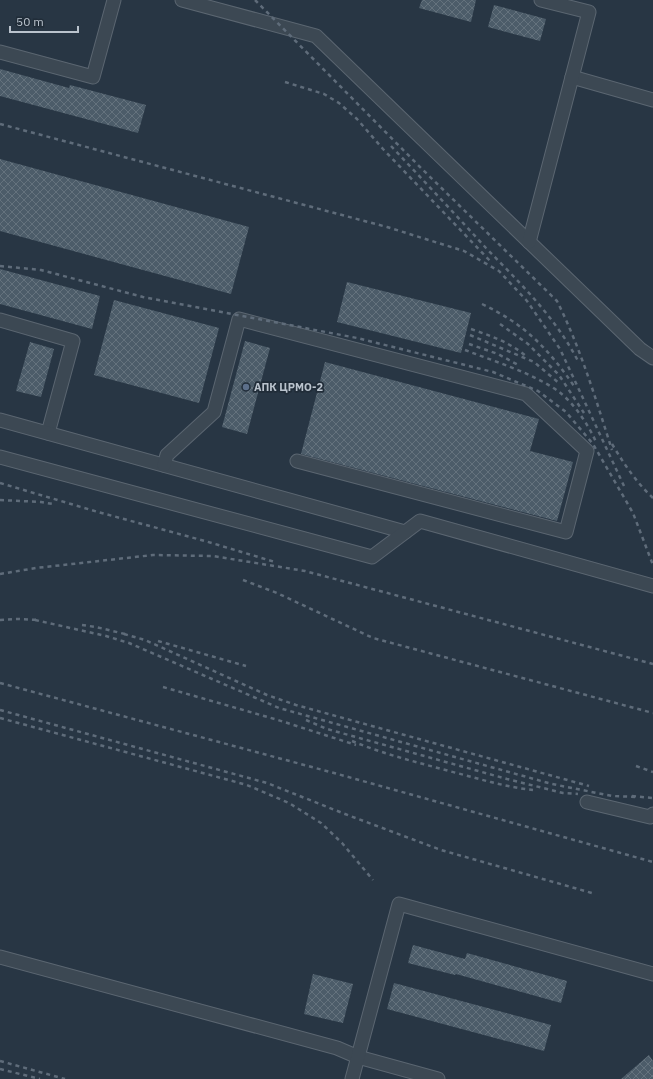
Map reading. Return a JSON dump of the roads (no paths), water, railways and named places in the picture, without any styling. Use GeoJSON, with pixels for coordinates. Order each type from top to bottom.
{"type":"FeatureCollection","features":[{"type":"Feature","properties":{"kind":"lane"},"geometry":{"type":"LineString","coordinates":[[0,52],[93,77],[114,0]]}},
{"type":"Feature","properties":{"kind":"lane"},"geometry":{"type":"LineString","coordinates":[[182,0],[316,36],[640,349],[653,358]]}},
{"type":"Feature","properties":{"kind":"lane"},"geometry":{"type":"LineString","coordinates":[[529,242],[588,12],[541,0]]}},
{"type":"Feature","properties":{"kind":"lane"},"geometry":{"type":"LineString","coordinates":[[572,77],[653,100]]}},
{"type":"Feature","properties":{"kind":"lane"},"geometry":{"type":"LineString","coordinates":[[164,465],[167,455],[214,412],[239,319],[526,394],[587,451],[566,532],[297,461]]}},
{"type":"Feature","properties":{"kind":"lane"},"geometry":{"type":"LineString","coordinates":[[0,320],[73,341],[48,433]]}},
{"type":"Feature","properties":{"kind":"lane"},"geometry":{"type":"LineString","coordinates":[[0,420],[405,532]]}},
{"type":"Feature","properties":{"kind":"lane"},"geometry":{"type":"LineString","coordinates":[[0,457],[372,557],[420,521],[653,586]]}},
{"type":"Feature","properties":{"kind":"lane"},"geometry":{"type":"LineString","coordinates":[[587,802],[650,817],[653,814]]}},
{"type":"Feature","properties":{"kind":"lane"},"geometry":{"type":"LineString","coordinates":[[352,1079],[399,904],[653,974]]}},
{"type":"Feature","properties":{"kind":"lane"},"geometry":{"type":"LineString","coordinates":[[0,957],[337,1048],[358,1057],[438,1079]]}},
{"type":"Feature","properties":{"kind":"railway"},"geometry":{"type":"LineString","coordinates":[[255,0],[422,169],[557,301],[581,356],[612,450]]}},
{"type":"Feature","properties":{"kind":"railway"},"geometry":{"type":"LineString","coordinates":[[285,82],[324,94],[339,103],[357,119],[383,149],[492,263]]}},
{"type":"Feature","properties":{"kind":"railway"},"geometry":{"type":"LineString","coordinates":[[0,124],[387,227],[464,251],[499,271],[527,301],[560,349],[624,486]]}},
{"type":"Feature","properties":{"kind":"railway"},"geometry":{"type":"LineString","coordinates":[[391,146],[525,288],[560,331],[579,363]]}},
{"type":"Feature","properties":{"kind":"railway"},"geometry":{"type":"LineString","coordinates":[[0,266],[41,270],[143,297],[357,338],[493,372],[538,391],[566,412],[593,444],[633,513],[653,565]]}},
{"type":"Feature","properties":{"kind":"railway"},"geometry":{"type":"LineString","coordinates":[[482,304],[510,320],[534,338],[544,348],[574,386]]}},
{"type":"Feature","properties":{"kind":"railway"},"geometry":{"type":"LineString","coordinates":[[500,324],[528,344],[559,375],[584,413]]}},
{"type":"Feature","properties":{"kind":"railway"},"geometry":{"type":"LineString","coordinates":[[471,329],[506,343],[526,356]]}},
{"type":"Feature","properties":{"kind":"railway"},"geometry":{"type":"LineString","coordinates":[[470,335],[534,362],[560,384]]}},
{"type":"Feature","properties":{"kind":"railway"},"geometry":{"type":"LineString","coordinates":[[469,344],[498,354],[520,366]]}},
{"type":"Feature","properties":{"kind":"railway"},"geometry":{"type":"LineString","coordinates":[[465,350],[536,378],[558,391],[580,414],[596,442]]}},
{"type":"Feature","properties":{"kind":"railway"},"geometry":{"type":"LineString","coordinates":[[612,444],[641,486],[653,498]]}},
{"type":"Feature","properties":{"kind":"railway"},"geometry":{"type":"LineString","coordinates":[[0,483],[275,562]]}},
{"type":"Feature","properties":{"kind":"railway"},"geometry":{"type":"LineString","coordinates":[[0,500],[53,504]]}},
{"type":"Feature","properties":{"kind":"railway"},"geometry":{"type":"LineString","coordinates":[[0,574],[36,568],[153,555],[213,556],[305,571],[653,664]]}},
{"type":"Feature","properties":{"kind":"railway"},"geometry":{"type":"LineString","coordinates":[[243,580],[277,593],[373,638],[653,713]]}},
{"type":"Feature","properties":{"kind":"railway"},"geometry":{"type":"LineString","coordinates":[[0,620],[40,620]]}},
{"type":"Feature","properties":{"kind":"railway"},"geometry":{"type":"LineString","coordinates":[[35,620],[106,636],[129,643],[279,708],[552,784],[612,796],[637,797]]}},
{"type":"Feature","properties":{"kind":"railway"},"geometry":{"type":"LineString","coordinates":[[82,625],[129,635]]}},
{"type":"Feature","properties":{"kind":"railway"},"geometry":{"type":"LineString","coordinates":[[124,634],[145,640],[267,695],[296,705],[589,786]]}},
{"type":"Feature","properties":{"kind":"railway"},"geometry":{"type":"LineString","coordinates":[[158,641],[246,666]]}},
{"type":"Feature","properties":{"kind":"railway"},"geometry":{"type":"LineString","coordinates":[[0,683],[334,773],[653,862]]}},
{"type":"Feature","properties":{"kind":"railway"},"geometry":{"type":"LineString","coordinates":[[163,687],[278,720],[356,745]]}},
{"type":"Feature","properties":{"kind":"railway"},"geometry":{"type":"LineString","coordinates":[[0,710],[267,783],[441,850],[592,893]]}},
{"type":"Feature","properties":{"kind":"railway"},"geometry":{"type":"LineString","coordinates":[[0,718],[247,785],[289,803],[321,823],[342,843],[373,880]]}},
{"type":"Feature","properties":{"kind":"railway"},"geometry":{"type":"LineString","coordinates":[[306,720],[327,729],[507,779],[563,793],[578,794]]}},
{"type":"Feature","properties":{"kind":"railway"},"geometry":{"type":"LineString","coordinates":[[352,741],[388,754],[501,785],[533,790]]}},
{"type":"Feature","properties":{"kind":"railway"},"geometry":{"type":"LineString","coordinates":[[636,766],[653,772]]}},
{"type":"Feature","properties":{"kind":"railway"},"geometry":{"type":"LineString","coordinates":[[632,796],[653,798]]}},
{"type":"Feature","properties":{"kind":"railway"},"geometry":{"type":"LineString","coordinates":[[0,1061],[65,1079]]}},
{"type":"Feature","properties":{"kind":"railway"},"geometry":{"type":"LineString","coordinates":[[0,1069],[40,1079]]}},
{"type":"Feature","properties":{"kind":"place","name":"АПК ЦРМО-2"},"geometry":{"type":"Point","coordinates":[246,387]}}]}
